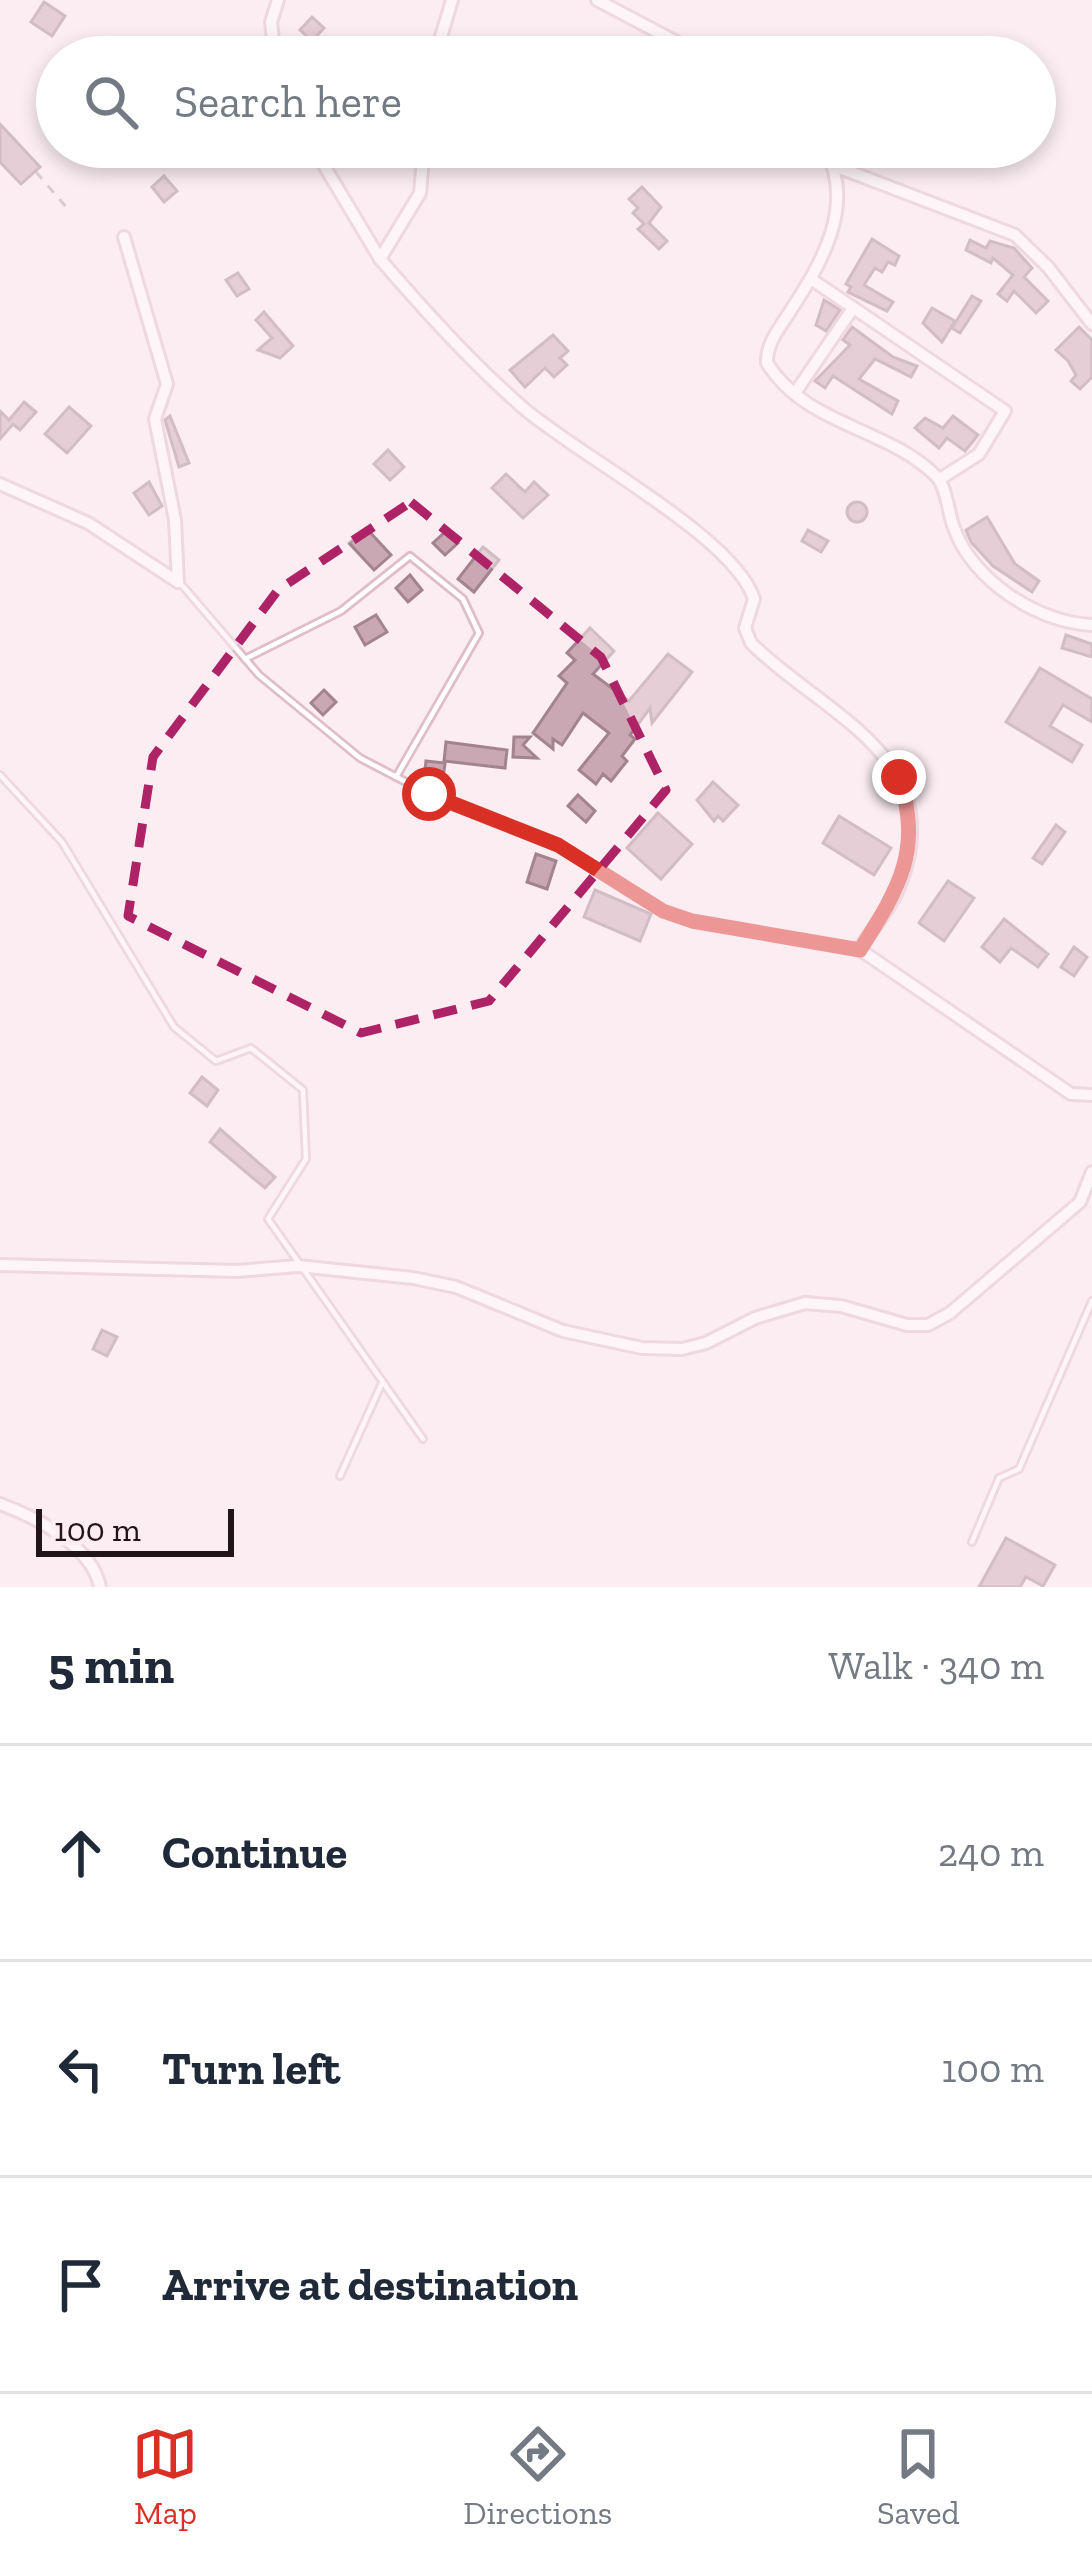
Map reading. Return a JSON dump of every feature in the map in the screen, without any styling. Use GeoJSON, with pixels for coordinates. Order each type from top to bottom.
{"type":"FeatureCollection","features":[{"type":"Feature","properties":{"kind":"street"},"geometry":{"type":"LineString","coordinates":[[273,36],[271,22],[278,0]]}},
{"type":"Feature","properties":{"kind":"street"},"geometry":{"type":"LineString","coordinates":[[441,36],[452,0]]}},
{"type":"Feature","properties":{"kind":"street"},"geometry":{"type":"LineString","coordinates":[[597,0],[665,36]]}},
{"type":"Feature","properties":{"kind":"street"},"geometry":{"type":"LineString","coordinates":[[326,168],[380,259],[426,315],[523,408],[728,560],[754,599],[745,628],[751,643],[853,722],[889,762],[911,816],[908,849],[899,888],[860,950],[1071,1094],[1092,1095]]}},
{"type":"Feature","properties":{"kind":"street"},"geometry":{"type":"LineString","coordinates":[[380,259],[420,193],[422,168]]}},
{"type":"Feature","properties":{"kind":"street"},"geometry":{"type":"LineString","coordinates":[[835,168],[838,210],[811,279],[766,352],[773,373],[795,393],[940,479],[955,532],[985,574],[1035,611],[1092,625]]}},
{"type":"Feature","properties":{"kind":"street"},"geometry":{"type":"LineString","coordinates":[[840,168],[1015,235],[1048,267],[1092,324]]}},
{"type":"Feature","properties":{"kind":"street"},"geometry":{"type":"LineString","coordinates":[[124,237],[167,384],[155,418],[175,520],[178,582]]}},
{"type":"Feature","properties":{"kind":"street"},"geometry":{"type":"LineString","coordinates":[[811,279],[1005,411],[979,454],[940,479]]}},
{"type":"Feature","properties":{"kind":"street"},"geometry":{"type":"LineString","coordinates":[[795,393],[853,308]]}},
{"type":"Feature","properties":{"kind":"street"},"geometry":{"type":"LineString","coordinates":[[0,484],[88,523],[178,582]]}},
{"type":"Feature","properties":{"kind":"street"},"geometry":{"type":"LineString","coordinates":[[0,1265],[237,1271],[298,1266],[456,1287],[563,1331],[642,1348],[682,1349],[805,1303],[928,1325],[950,1313],[1080,1202],[1092,1172]]}},
{"type":"Feature","properties":{"kind":"street"},"geometry":{"type":"LineString","coordinates":[[0,1504],[31,1515],[72,1546],[97,1574],[100,1587]]}},
{"type":"Feature","properties":{"kind":"lane"},"geometry":{"type":"LineString","coordinates":[[245,659],[341,611],[410,556],[463,599],[479,632],[396,777]]}},
{"type":"Feature","properties":{"kind":"lane"},"geometry":{"type":"LineString","coordinates":[[178,582],[245,659],[304,716],[396,777],[558,845],[663,911],[692,921],[860,950]]}},
{"type":"Feature","properties":{"kind":"lane"},"geometry":{"type":"LineString","coordinates":[[0,775],[62,842],[174,1028],[217,1061],[251,1048],[303,1090],[306,1159],[268,1219],[423,1439]]}},
{"type":"Feature","properties":{"kind":"lane"},"geometry":{"type":"LineString","coordinates":[[972,1542],[999,1478],[1019,1468],[1092,1301]]}},
{"type":"Feature","properties":{"kind":"lane"},"geometry":{"type":"LineString","coordinates":[[340,1476],[382,1383]]}},
{"type":"Feature","properties":{"kind":"path"},"geometry":{"type":"LineString","coordinates":[[36,172],[67,208]]}},
{"type":"Feature","properties":{"kind":"highlighted area"},"geometry":{"type":"Polygon","coordinates":[[[411,502],[601,657],[666,790],[489,1001],[361,1033],[128,916],[153,757],[278,590],[411,502]]]}},
{"type":"Feature","properties":{"kind":"building"},"geometry":{"type":"Polygon","coordinates":[[[44,2],[65,16],[52,36],[31,22],[44,2]]]}},
{"type":"Feature","properties":{"kind":"building"},"geometry":{"type":"Polygon","coordinates":[[[312,17],[324,28],[317,36],[300,30],[312,17]]]}},
{"type":"Feature","properties":{"kind":"building"},"geometry":{"type":"Polygon","coordinates":[[[0,124],[39,168],[21,184],[0,162],[0,124]]]}},
{"type":"Feature","properties":{"kind":"building"},"geometry":{"type":"Polygon","coordinates":[[[164,176],[177,191],[164,202],[152,187],[164,176]]]}},
{"type":"Feature","properties":{"kind":"building"},"geometry":{"type":"Polygon","coordinates":[[[642,187],[661,207],[649,223],[667,241],[659,249],[638,229],[644,224],[633,213],[638,208],[629,199],[642,187]]]}},
{"type":"Feature","properties":{"kind":"building"},"geometry":{"type":"Polygon","coordinates":[[[872,239],[899,256],[895,265],[888,262],[882,272],[875,268],[864,285],[893,302],[887,311],[848,292],[851,287],[846,284],[872,239]]]}},
{"type":"Feature","properties":{"kind":"building"},"geometry":{"type":"Polygon","coordinates":[[[970,240],[986,248],[990,241],[1014,248],[1032,268],[1024,277],[1048,301],[1036,313],[1014,291],[1007,301],[998,294],[1013,275],[993,258],[991,263],[966,250],[970,240]]]}},
{"type":"Feature","properties":{"kind":"building"},"geometry":{"type":"Polygon","coordinates":[[[238,273],[249,289],[237,296],[226,280],[238,273]]]}},
{"type":"Feature","properties":{"kind":"building"},"geometry":{"type":"Polygon","coordinates":[[[972,296],[981,301],[960,333],[952,328],[972,296]]]}},
{"type":"Feature","properties":{"kind":"building"},"geometry":{"type":"Polygon","coordinates":[[[824,300],[840,310],[826,331],[816,325],[824,300]]]}},
{"type":"Feature","properties":{"kind":"building"},"geometry":{"type":"Polygon","coordinates":[[[932,308],[955,321],[942,342],[923,323],[932,308]]]}},
{"type":"Feature","properties":{"kind":"building"},"geometry":{"type":"Polygon","coordinates":[[[264,312],[293,346],[280,358],[258,350],[272,338],[256,320],[264,312]]]}},
{"type":"Feature","properties":{"kind":"building"},"geometry":{"type":"Polygon","coordinates":[[[852,327],[893,357],[917,366],[911,377],[875,359],[859,379],[898,401],[892,414],[833,376],[825,388],[815,381],[850,345],[843,340],[852,327]]]}},
{"type":"Feature","properties":{"kind":"building"},"geometry":{"type":"Polygon","coordinates":[[[1079,327],[1092,340],[1092,377],[1080,389],[1071,381],[1076,375],[1068,361],[1056,350],[1079,327]]]}},
{"type":"Feature","properties":{"kind":"building"},"geometry":{"type":"Polygon","coordinates":[[[553,335],[568,351],[560,358],[567,365],[554,377],[545,368],[525,387],[510,370],[553,335]]]}},
{"type":"Feature","properties":{"kind":"building"},"geometry":{"type":"Polygon","coordinates":[[[24,402],[36,412],[20,430],[13,424],[0,439],[0,411],[9,420],[24,402]]]}},
{"type":"Feature","properties":{"kind":"building"},"geometry":{"type":"Polygon","coordinates":[[[69,407],[91,426],[67,453],[45,434],[69,407]]]}},
{"type":"Feature","properties":{"kind":"building"},"geometry":{"type":"Polygon","coordinates":[[[170,416],[189,463],[179,467],[165,420],[170,416]]]}},
{"type":"Feature","properties":{"kind":"building"},"geometry":{"type":"Polygon","coordinates":[[[953,416],[978,435],[965,451],[947,438],[939,448],[915,428],[925,418],[943,428],[953,416]]]}},
{"type":"Feature","properties":{"kind":"building"},"geometry":{"type":"Polygon","coordinates":[[[388,450],[404,467],[390,480],[374,464],[388,450]]]}},
{"type":"Feature","properties":{"kind":"building"},"geometry":{"type":"Polygon","coordinates":[[[506,474],[525,492],[534,482],[548,495],[523,518],[492,488],[506,474]]]}},
{"type":"Feature","properties":{"kind":"building"},"geometry":{"type":"Polygon","coordinates":[[[149,482],[162,506],[149,515],[134,493],[149,482]]]}},
{"type":"Feature","properties":{"kind":"building"},"geometry":{"type":"Polygon","coordinates":[[[857,502],[867,512],[857,522],[847,512],[857,502]]]}},
{"type":"Feature","properties":{"kind":"building"},"geometry":{"type":"Polygon","coordinates":[[[987,517],[1015,564],[1039,581],[1032,592],[993,566],[971,542],[966,530],[987,517]]]}},
{"type":"Feature","properties":{"kind":"building"},"geometry":{"type":"Polygon","coordinates":[[[366,528],[391,555],[374,570],[349,543],[366,528]]]}},
{"type":"Feature","properties":{"kind":"building"},"geometry":{"type":"Polygon","coordinates":[[[808,530],[828,541],[821,552],[802,541],[808,530]]]}},
{"type":"Feature","properties":{"kind":"building"},"geometry":{"type":"Polygon","coordinates":[[[446,531],[458,543],[445,555],[433,543],[446,531]]]}},
{"type":"Feature","properties":{"kind":"building"},"geometry":{"type":"Polygon","coordinates":[[[483,547],[499,560],[474,592],[458,579],[483,547]]]}},
{"type":"Feature","properties":{"kind":"building"},"geometry":{"type":"Polygon","coordinates":[[[410,575],[422,590],[408,602],[396,588],[410,575]]]}},
{"type":"Feature","properties":{"kind":"building"},"geometry":{"type":"Polygon","coordinates":[[[376,615],[387,632],[365,645],[355,627],[376,615]]]}},
{"type":"Feature","properties":{"kind":"building"},"geometry":{"type":"Polygon","coordinates":[[[590,628],[614,651],[593,674],[629,701],[668,654],[692,672],[652,723],[650,708],[630,735],[635,739],[622,756],[627,761],[611,781],[603,774],[596,784],[579,770],[609,733],[583,713],[562,745],[553,739],[553,749],[533,733],[567,683],[559,676],[575,660],[567,653],[590,628]]]}},
{"type":"Feature","properties":{"kind":"building"},"geometry":{"type":"Polygon","coordinates":[[[1066,635],[1092,644],[1092,657],[1062,648],[1066,635]]]}},
{"type":"Feature","properties":{"kind":"building"},"geometry":{"type":"Polygon","coordinates":[[[1040,668],[1092,699],[1092,722],[1063,705],[1050,726],[1082,745],[1072,762],[1006,722],[1040,668]]]}},
{"type":"Feature","properties":{"kind":"building"},"geometry":{"type":"Polygon","coordinates":[[[324,690],[336,702],[323,715],[311,703],[324,690]]]}},
{"type":"Feature","properties":{"kind":"building"},"geometry":{"type":"Polygon","coordinates":[[[514,737],[530,737],[523,745],[537,758],[513,757],[514,737]]]}},
{"type":"Feature","properties":{"kind":"building"},"geometry":{"type":"Polygon","coordinates":[[[446,742],[507,750],[505,768],[444,761],[446,742]]]}},
{"type":"Feature","properties":{"kind":"building"},"geometry":{"type":"Polygon","coordinates":[[[426,761],[445,763],[443,779],[424,777],[426,761]]]}},
{"type":"Feature","properties":{"kind":"building"},"geometry":{"type":"Polygon","coordinates":[[[713,782],[738,805],[723,821],[718,816],[714,821],[697,800],[713,782]]]}},
{"type":"Feature","properties":{"kind":"building"},"geometry":{"type":"Polygon","coordinates":[[[578,795],[595,811],[586,822],[568,806],[578,795]]]}},
{"type":"Feature","properties":{"kind":"building"},"geometry":{"type":"Polygon","coordinates":[[[658,813],[692,844],[661,879],[627,848],[658,813]]]}},
{"type":"Feature","properties":{"kind":"building"},"geometry":{"type":"Polygon","coordinates":[[[839,816],[891,848],[874,875],[823,843],[839,816]]]}},
{"type":"Feature","properties":{"kind":"building"},"geometry":{"type":"Polygon","coordinates":[[[1056,825],[1065,832],[1042,864],[1033,858],[1056,825]]]}},
{"type":"Feature","properties":{"kind":"building"},"geometry":{"type":"Polygon","coordinates":[[[536,854],[556,861],[547,889],[527,882],[536,854]]]}},
{"type":"Feature","properties":{"kind":"building"},"geometry":{"type":"Polygon","coordinates":[[[948,881],[974,898],[944,941],[919,923],[948,881]]]}},
{"type":"Feature","properties":{"kind":"building"},"geometry":{"type":"Polygon","coordinates":[[[595,890],[651,914],[640,941],[584,917],[595,890]]]}},
{"type":"Feature","properties":{"kind":"building"},"geometry":{"type":"Polygon","coordinates":[[[1004,919],[1048,954],[1038,967],[1011,948],[1000,962],[982,947],[1004,919]]]}},
{"type":"Feature","properties":{"kind":"building"},"geometry":{"type":"Polygon","coordinates":[[[1074,947],[1087,957],[1074,976],[1061,967],[1074,947]]]}},
{"type":"Feature","properties":{"kind":"building"},"geometry":{"type":"Polygon","coordinates":[[[202,1077],[218,1090],[207,1106],[190,1093],[202,1077]]]}},
{"type":"Feature","properties":{"kind":"building"},"geometry":{"type":"Polygon","coordinates":[[[220,1129],[275,1177],[265,1188],[210,1142],[220,1129]]]}},
{"type":"Feature","properties":{"kind":"building"},"geometry":{"type":"Polygon","coordinates":[[[102,1330],[117,1337],[107,1356],[93,1349],[102,1330]]]}},
{"type":"Feature","properties":{"kind":"building"},"geometry":{"type":"Polygon","coordinates":[[[1006,1538],[1055,1565],[1043,1586],[1026,1577],[1020,1587],[979,1587],[1006,1538]]]}},
{"type":"Feature","properties":{"kind":"route"},"geometry":{"type":"LineString","coordinates":[[429,794],[558,845],[663,911],[692,921],[833,941],[860,950],[899,888],[908,849],[911,816],[899,777]]}}]}
